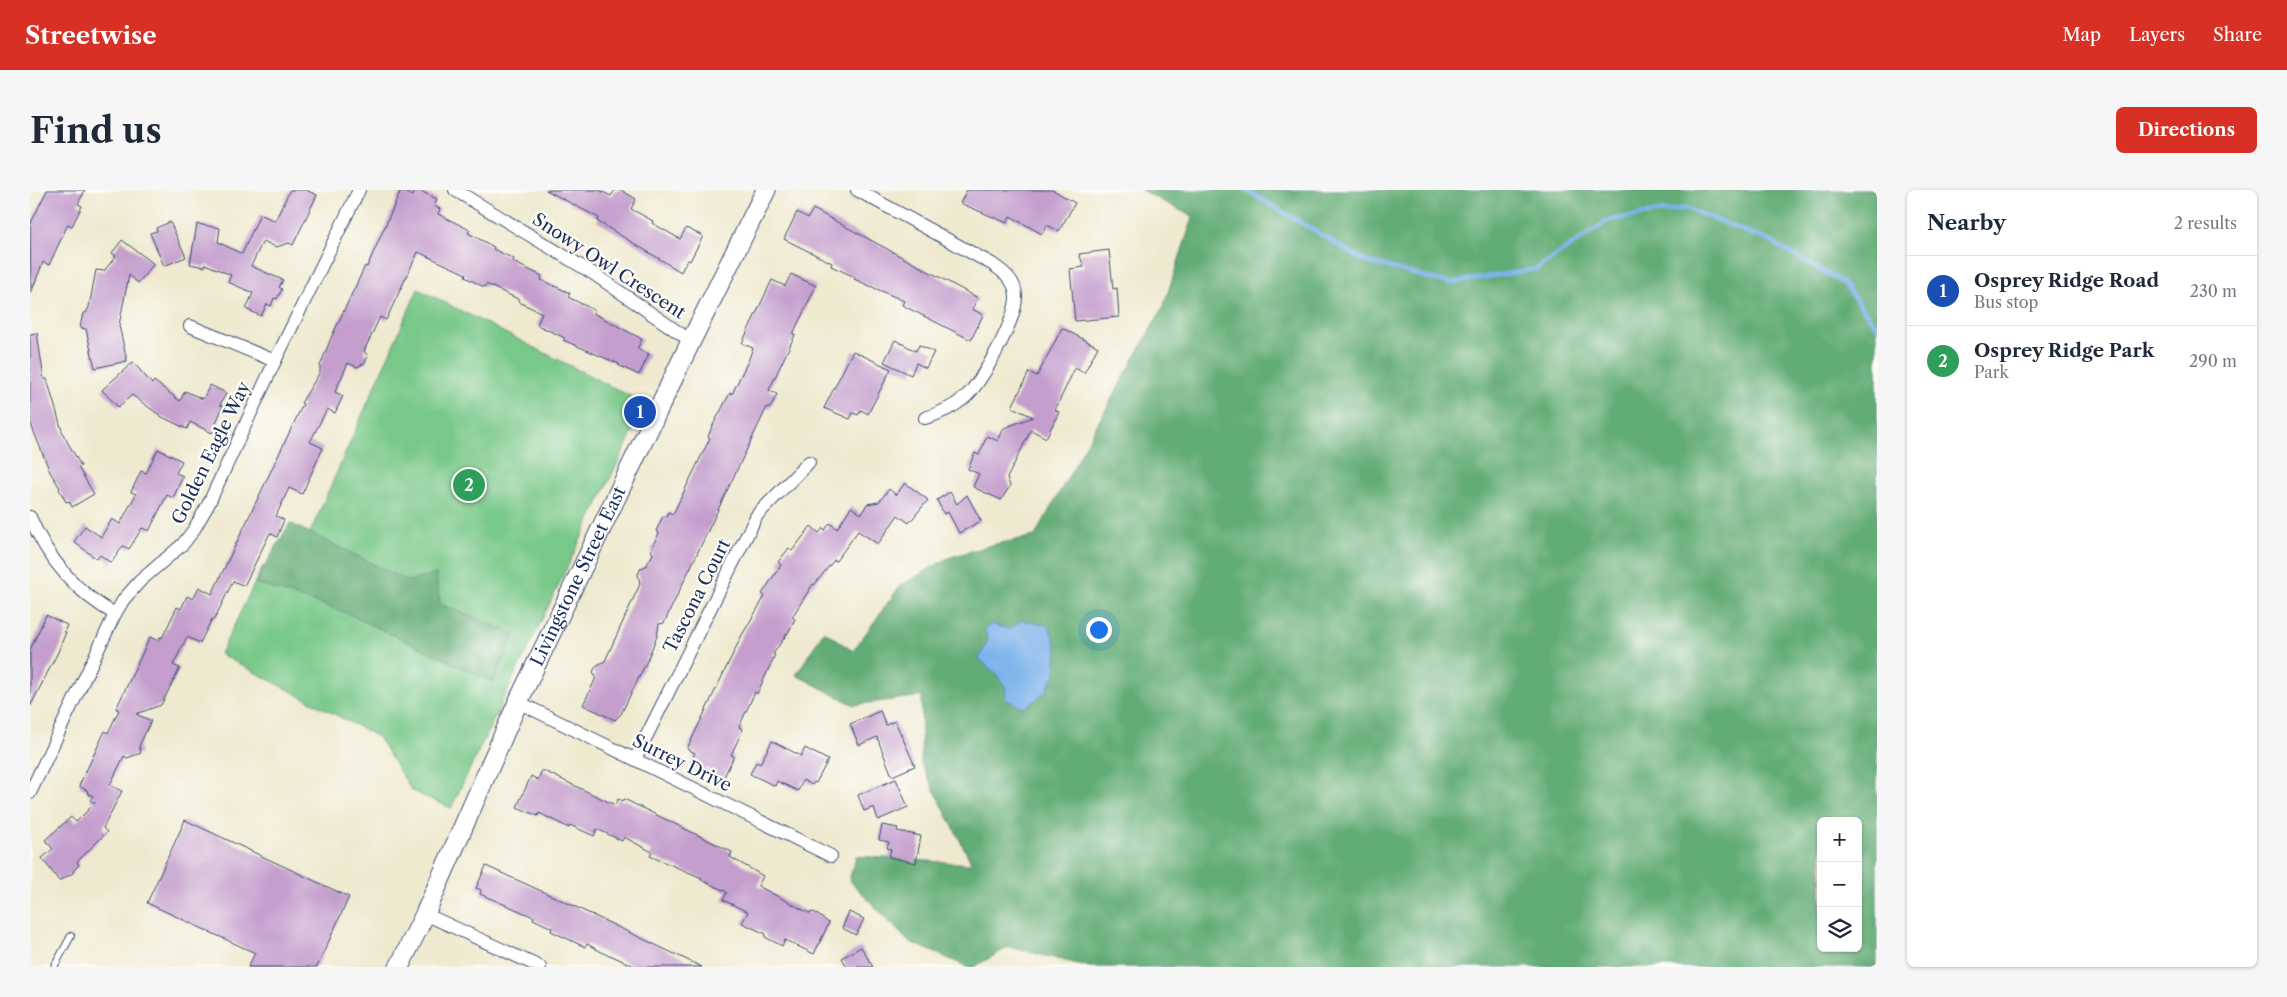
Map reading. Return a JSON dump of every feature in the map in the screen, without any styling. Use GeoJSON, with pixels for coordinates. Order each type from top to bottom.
{"type":"FeatureCollection","features":[{"type":"Feature","properties":{"kind":"street","name":"Golden Eagle Way"},"geometry":{"type":"LineString","coordinates":[[30,792],[115,614],[124,599],[140,581],[184,544],[208,505],[275,360],[358,190]]}},
{"type":"Feature","properties":{"kind":"street","name":"Snowy Owl Crescent"},"geometry":{"type":"LineString","coordinates":[[455,190],[594,274],[691,341]]}},
{"type":"Feature","properties":{"kind":"street","name":"Livingstone Street East"},"geometry":{"type":"LineString","coordinates":[[399,967],[425,914],[518,702],[691,341],[766,190]]}},
{"type":"Feature","properties":{"kind":"street"},"geometry":{"type":"LineString","coordinates":[[857,190],[992,264],[1005,273],[1013,283],[1016,297],[1013,312],[984,373],[964,398],[951,407],[925,418]]}},
{"type":"Feature","properties":{"kind":"street"},"geometry":{"type":"LineString","coordinates":[[190,326],[275,360]]}},
{"type":"Feature","properties":{"kind":"street","name":"Tascona Court"},"geometry":{"type":"LineString","coordinates":[[635,759],[757,515],[808,462]]}},
{"type":"Feature","properties":{"kind":"street"},"geometry":{"type":"LineString","coordinates":[[30,517],[40,541],[58,568],[98,605],[115,614]]}},
{"type":"Feature","properties":{"kind":"street","name":"Surrey Drive"},"geometry":{"type":"LineString","coordinates":[[518,702],[831,856]]}},
{"type":"Feature","properties":{"kind":"street"},"geometry":{"type":"LineString","coordinates":[[425,914],[540,967]]}},
{"type":"Feature","properties":{"kind":"lane"},"geometry":{"type":"LineString","coordinates":[[54,967],[71,936]]}},
{"type":"Feature","properties":{"kind":"green space"},"geometry":{"type":"Polygon","coordinates":[[[1141,190],[1877,190],[1877,967],[1090,967],[1009,947],[974,967],[968,967],[908,941],[849,880],[856,856],[972,864],[921,764],[922,696],[854,705],[796,675],[824,631],[853,651],[900,586],[948,558],[991,545],[1035,536],[1163,307],[1193,217],[1141,190]]]}},
{"type":"Feature","properties":{"kind":"green space"},"geometry":{"type":"Polygon","coordinates":[[[418,289],[646,404],[451,808],[412,791],[378,737],[220,654],[263,566],[290,578],[418,289]]]}},
{"type":"Feature","properties":{"kind":"green space"},"geometry":{"type":"Polygon","coordinates":[[[290,523],[408,581],[436,574],[440,604],[515,634],[493,682],[342,611],[255,583],[290,523]]]}},
{"type":"Feature","properties":{"kind":"water"},"geometry":{"type":"Polygon","coordinates":[[[1022,620],[1049,626],[1057,649],[1055,674],[1045,693],[1024,708],[1005,699],[1006,688],[996,674],[979,659],[988,640],[985,629],[991,624],[1009,629],[1022,620]]]}},
{"type":"Feature","properties":{"kind":"building"},"geometry":{"type":"Polygon","coordinates":[[[47,190],[85,190],[78,204],[82,206],[72,226],[68,224],[49,265],[43,262],[31,293],[30,225],[47,190]]]}},
{"type":"Feature","properties":{"kind":"building"},"geometry":{"type":"Polygon","coordinates":[[[290,190],[306,190],[317,195],[293,245],[289,243],[276,247],[263,241],[251,266],[283,280],[279,287],[282,289],[277,299],[274,298],[271,306],[267,304],[261,316],[246,309],[253,293],[228,282],[231,275],[205,264],[205,267],[190,264],[197,224],[220,228],[218,242],[242,254],[260,214],[275,221],[290,190]]]}},
{"type":"Feature","properties":{"kind":"building"},"geometry":{"type":"Polygon","coordinates":[[[401,190],[413,196],[415,190],[418,190],[437,199],[434,206],[440,209],[438,214],[470,230],[468,233],[494,247],[493,249],[514,259],[513,262],[542,276],[541,280],[570,293],[568,297],[594,310],[593,313],[642,339],[637,349],[649,354],[639,375],[619,364],[563,340],[565,338],[537,325],[542,313],[519,302],[520,300],[486,284],[484,287],[465,277],[466,274],[418,252],[386,320],[380,317],[364,351],[368,356],[365,363],[357,367],[348,363],[335,392],[343,396],[335,413],[327,409],[310,442],[323,448],[302,494],[289,488],[276,516],[284,520],[277,537],[270,533],[244,586],[233,581],[214,620],[212,619],[200,643],[187,637],[173,665],[180,668],[161,705],[136,714],[151,721],[139,746],[141,753],[127,758],[124,756],[110,785],[122,791],[103,828],[107,832],[77,862],[79,865],[73,873],[59,881],[42,858],[53,849],[45,840],[71,817],[76,822],[95,803],[90,800],[93,796],[79,786],[105,731],[108,733],[119,710],[116,709],[150,637],[158,641],[160,637],[162,638],[177,607],[181,609],[187,596],[193,599],[199,587],[212,594],[303,404],[301,403],[320,372],[320,366],[331,338],[365,266],[367,267],[401,190]]]}},
{"type":"Feature","properties":{"kind":"building"},"geometry":{"type":"Polygon","coordinates":[[[546,190],[599,190],[611,196],[615,190],[621,190],[636,199],[631,209],[680,239],[686,228],[703,236],[690,261],[687,260],[681,272],[597,221],[599,218],[546,190]]]}},
{"type":"Feature","properties":{"kind":"building"},"geometry":{"type":"Polygon","coordinates":[[[967,190],[1053,190],[1075,203],[1059,231],[1047,225],[1042,234],[1010,216],[1007,223],[960,203],[967,190]]]}},
{"type":"Feature","properties":{"kind":"building"},"geometry":{"type":"Polygon","coordinates":[[[813,209],[978,298],[972,309],[983,315],[971,340],[902,305],[904,301],[854,279],[855,277],[831,266],[832,263],[784,239],[797,212],[808,218],[813,209]]]}},
{"type":"Feature","properties":{"kind":"building"},"geometry":{"type":"Polygon","coordinates":[[[170,222],[186,257],[164,266],[150,233],[157,231],[156,228],[170,222]]]}},
{"type":"Feature","properties":{"kind":"building"},"geometry":{"type":"Polygon","coordinates":[[[122,240],[154,264],[138,283],[129,275],[119,325],[127,361],[95,368],[86,329],[80,328],[83,313],[86,313],[89,307],[96,270],[104,271],[116,256],[112,253],[122,240]]]}},
{"type":"Feature","properties":{"kind":"building"},"geometry":{"type":"Polygon","coordinates":[[[1109,250],[1113,289],[1117,288],[1119,317],[1075,321],[1070,269],[1084,267],[1079,254],[1109,250]]]}},
{"type":"Feature","properties":{"kind":"building"},"geometry":{"type":"Polygon","coordinates":[[[791,274],[816,286],[769,390],[777,394],[770,408],[767,407],[664,623],[659,624],[657,636],[647,661],[621,714],[615,720],[583,705],[596,677],[593,672],[596,666],[605,661],[640,584],[638,574],[641,568],[646,566],[653,554],[651,550],[659,533],[656,531],[663,516],[666,517],[668,512],[673,514],[710,438],[708,437],[711,429],[730,393],[732,394],[748,361],[753,348],[742,343],[772,280],[785,286],[791,274]]]}},
{"type":"Feature","properties":{"kind":"building"},"geometry":{"type":"Polygon","coordinates":[[[1062,328],[1098,347],[1084,373],[1075,368],[1055,410],[1059,412],[1046,438],[1031,430],[1007,478],[1010,486],[1001,500],[973,487],[979,474],[968,469],[975,453],[979,455],[987,436],[998,441],[1004,428],[1033,417],[1012,407],[1029,372],[1037,376],[1062,328]]]}},
{"type":"Feature","properties":{"kind":"building"},"geometry":{"type":"Polygon","coordinates":[[[37,333],[44,379],[47,379],[63,434],[81,466],[78,467],[94,494],[72,507],[69,501],[66,502],[50,472],[30,422],[30,334],[37,333]]]}},
{"type":"Feature","properties":{"kind":"building"},"geometry":{"type":"Polygon","coordinates":[[[895,340],[916,351],[919,345],[934,352],[926,368],[916,363],[911,375],[884,362],[895,340]]]}},
{"type":"Feature","properties":{"kind":"building"},"geometry":{"type":"Polygon","coordinates":[[[853,351],[891,369],[868,414],[861,410],[858,415],[853,413],[850,419],[824,408],[853,351]]]}},
{"type":"Feature","properties":{"kind":"building"},"geometry":{"type":"Polygon","coordinates":[[[133,362],[152,384],[154,381],[180,401],[185,391],[203,399],[210,385],[226,393],[220,405],[223,406],[212,433],[190,422],[187,429],[162,417],[132,395],[118,407],[102,390],[133,362]]]}},
{"type":"Feature","properties":{"kind":"building"},"geometry":{"type":"Polygon","coordinates":[[[158,449],[182,461],[176,473],[183,476],[173,498],[167,495],[149,531],[142,528],[129,549],[123,546],[111,563],[100,555],[97,559],[74,542],[85,526],[101,537],[112,519],[120,524],[136,494],[131,492],[141,471],[146,473],[158,449]]]}},
{"type":"Feature","properties":{"kind":"building"},"geometry":{"type":"Polygon","coordinates":[[[905,483],[928,500],[909,523],[898,515],[878,544],[858,531],[836,561],[834,560],[813,584],[792,617],[795,619],[773,654],[775,655],[757,694],[755,692],[739,727],[743,729],[731,755],[734,756],[724,777],[691,761],[695,753],[687,749],[742,635],[765,596],[762,594],[781,565],[778,562],[789,548],[792,551],[811,526],[819,533],[823,528],[825,530],[830,523],[837,529],[851,507],[861,514],[867,504],[879,502],[889,489],[896,495],[905,483]]]}},
{"type":"Feature","properties":{"kind":"building"},"geometry":{"type":"Polygon","coordinates":[[[950,492],[957,504],[967,495],[981,521],[959,533],[948,512],[944,514],[937,500],[950,492]]]}},
{"type":"Feature","properties":{"kind":"building"},"geometry":{"type":"Polygon","coordinates":[[[46,615],[67,625],[64,632],[66,632],[30,707],[30,650],[46,615]]]}},
{"type":"Feature","properties":{"kind":"building"},"geometry":{"type":"Polygon","coordinates":[[[880,711],[886,725],[895,721],[915,766],[892,776],[877,737],[859,745],[850,724],[880,711]]]}},
{"type":"Feature","properties":{"kind":"building"},"geometry":{"type":"Polygon","coordinates":[[[772,741],[801,756],[805,748],[828,760],[816,783],[814,782],[812,785],[803,780],[798,791],[777,781],[775,786],[750,774],[756,762],[760,764],[772,741]]]}},
{"type":"Feature","properties":{"kind":"building"},"geometry":{"type":"Polygon","coordinates":[[[542,770],[615,805],[618,799],[623,801],[624,799],[732,852],[730,857],[763,876],[758,886],[809,913],[814,912],[829,923],[814,954],[785,940],[782,946],[765,937],[766,934],[742,923],[748,912],[723,900],[727,892],[701,880],[702,878],[650,856],[652,852],[624,837],[622,841],[597,829],[594,836],[570,825],[569,828],[539,813],[538,816],[517,807],[531,776],[538,780],[542,770]]]}},
{"type":"Feature","properties":{"kind":"building"},"geometry":{"type":"Polygon","coordinates":[[[896,779],[908,807],[878,820],[874,807],[864,811],[858,795],[896,779]]]}},
{"type":"Feature","properties":{"kind":"building"},"geometry":{"type":"Polygon","coordinates":[[[185,820],[349,897],[317,967],[248,967],[255,953],[147,903],[185,820]]]}},
{"type":"Feature","properties":{"kind":"building"},"geometry":{"type":"Polygon","coordinates":[[[882,825],[898,828],[897,831],[921,836],[916,863],[889,857],[891,849],[887,848],[889,842],[879,840],[882,825]]]}},
{"type":"Feature","properties":{"kind":"building"},"geometry":{"type":"Polygon","coordinates":[[[486,866],[702,967],[636,967],[609,956],[587,944],[585,947],[551,931],[552,928],[533,919],[534,917],[480,894],[481,890],[476,888],[486,866]]]}},
{"type":"Feature","properties":{"kind":"building"},"geometry":{"type":"Polygon","coordinates":[[[849,912],[864,919],[856,935],[842,928],[849,912]]]}},
{"type":"Feature","properties":{"kind":"building"},"geometry":{"type":"Polygon","coordinates":[[[861,947],[873,967],[847,967],[842,958],[861,947]]]}},
{"type":"Feature","properties":{"kind":"waterway"},"geometry":{"type":"LineString","coordinates":[[1246,190],[1365,261],[1449,283],[1536,269],[1609,220],[1686,208],[1770,241],[1843,283],[1877,327]]}},
{"type":"Feature","properties":{"kind":"place","name":"Osprey Ridge Road"},"geometry":{"type":"Point","coordinates":[640,412]}},
{"type":"Feature","properties":{"kind":"place","name":"Osprey Ridge Park"},"geometry":{"type":"Point","coordinates":[469,485]}}]}
